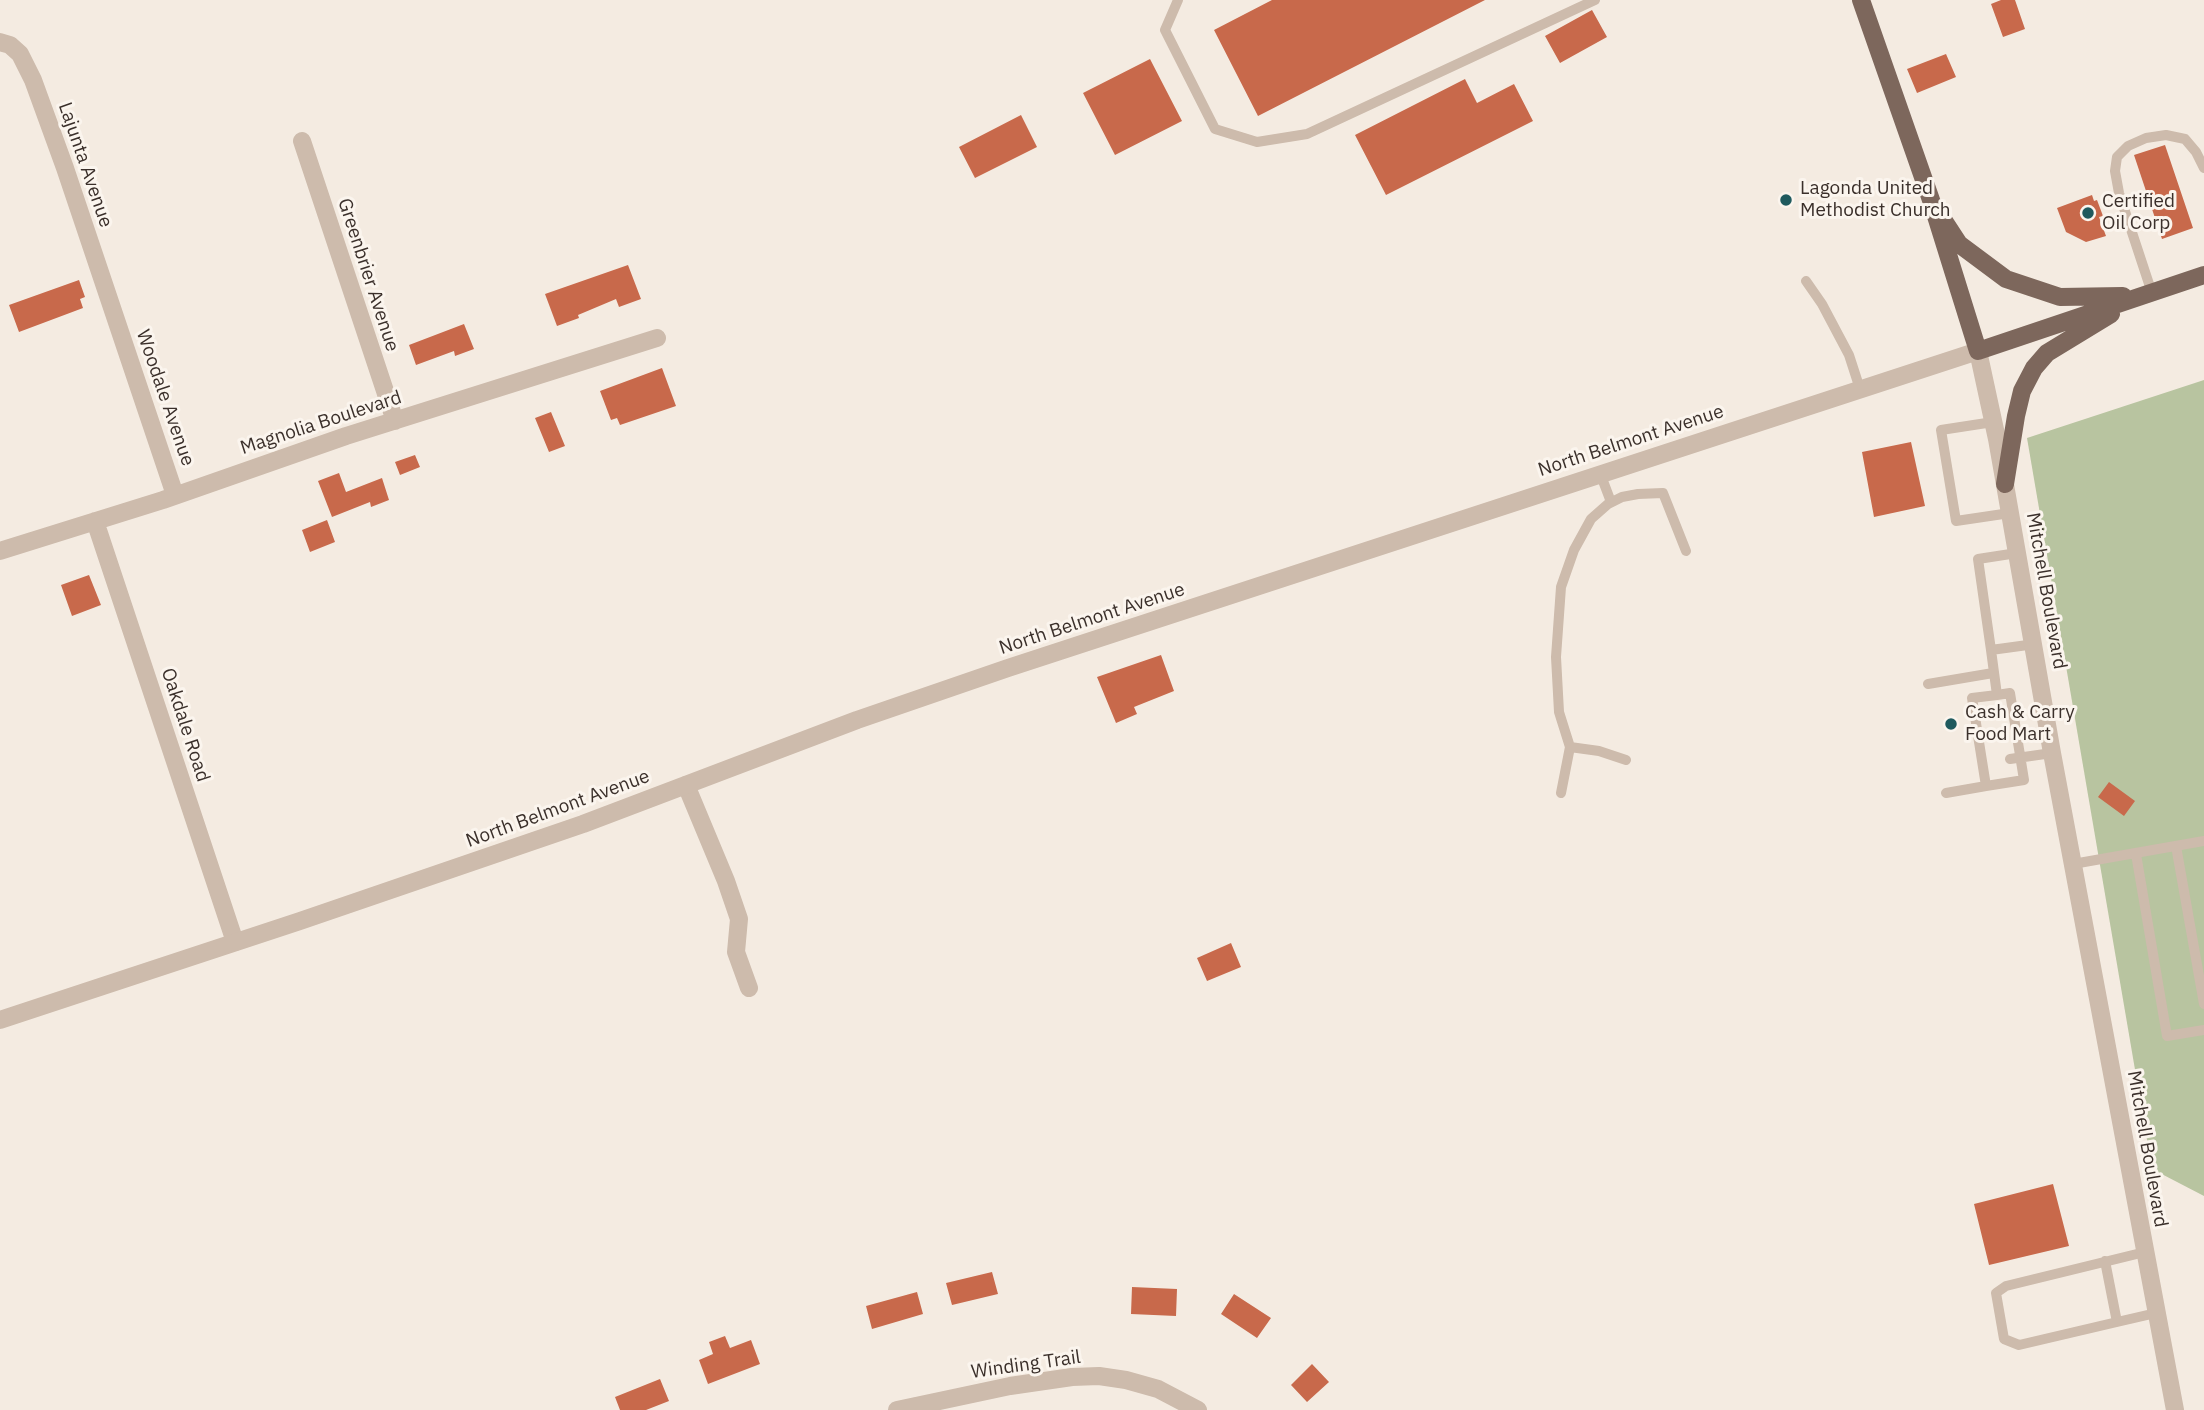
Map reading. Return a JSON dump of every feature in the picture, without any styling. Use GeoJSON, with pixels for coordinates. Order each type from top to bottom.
{"type":"FeatureCollection","features":[{"type":"Feature","properties":{"kind":"main road","name":"Mitchell Boulevard"},"geometry":{"type":"LineString","coordinates":[[1861,0],[1931,200],[1978,351]]}},
{"type":"Feature","properties":{"kind":"main road"},"geometry":{"type":"LineString","coordinates":[[1931,200],[1959,244],[2006,279],[2060,297],[2146,295]]}},
{"type":"Feature","properties":{"kind":"main road","name":"North Belmont Avenue"},"geometry":{"type":"LineString","coordinates":[[1978,351],[2204,275]]}},
{"type":"Feature","properties":{"kind":"main road"},"geometry":{"type":"LineString","coordinates":[[2005,484],[2019,404],[2034,368],[2047,353],[2146,295]]}},
{"type":"Feature","properties":{"kind":"street","name":"Lajunta Avenue"},"geometry":{"type":"LineString","coordinates":[[0,43],[10,45],[20,54],[33,80],[114,314]]}},
{"type":"Feature","properties":{"kind":"street","name":"Greenbrier Avenue"},"geometry":{"type":"LineString","coordinates":[[302,141],[395,421]]}},
{"type":"Feature","properties":{"kind":"street","name":"Woodale Avenue"},"geometry":{"type":"LineString","coordinates":[[114,314],[175,495]]}},
{"type":"Feature","properties":{"kind":"street","name":"Magnolia Boulevard"},"geometry":{"type":"LineString","coordinates":[[0,551],[657,338]]}},
{"type":"Feature","properties":{"kind":"street","name":"North Belmont Avenue"},"geometry":{"type":"LineString","coordinates":[[0,1020],[583,824],[857,720],[995,673],[1978,351]]}},
{"type":"Feature","properties":{"kind":"street","name":"Mitchell Boulevard"},"geometry":{"type":"LineString","coordinates":[[1978,351],[2035,644],[2052,753],[2175,1410]]}},
{"type":"Feature","properties":{"kind":"street","name":"Oakdale Road"},"geometry":{"type":"LineString","coordinates":[[95,521],[234,942]]}},
{"type":"Feature","properties":{"kind":"street"},"geometry":{"type":"LineString","coordinates":[[686,785],[739,919],[736,952],[748,988]]}},
{"type":"Feature","properties":{"kind":"street","name":"Winding Trail"},"geometry":{"type":"LineString","coordinates":[[897,1410],[1010,1386],[1100,1376],[1158,1389],[1198,1410]]}},
{"type":"Feature","properties":{"kind":"lane"},"geometry":{"type":"LineString","coordinates":[[1178,0],[1165,30],[1214,129],[1257,142],[1307,134],[1595,0]]}},
{"type":"Feature","properties":{"kind":"lane"},"geometry":{"type":"LineString","coordinates":[[2146,295],[2119,192],[2115,171],[2117,157],[2128,146],[2146,138],[2166,135],[2185,139],[2204,167]]}},
{"type":"Feature","properties":{"kind":"lane"},"geometry":{"type":"LineString","coordinates":[[1806,281],[1822,304],[1849,355],[1860,389]]}},
{"type":"Feature","properties":{"kind":"lane"},"geometry":{"type":"LineString","coordinates":[[1993,422],[1941,430],[1956,521],[2010,513]]}},
{"type":"Feature","properties":{"kind":"lane"},"geometry":{"type":"LineString","coordinates":[[1600,473],[1611,502]]}},
{"type":"Feature","properties":{"kind":"lane"},"geometry":{"type":"LineString","coordinates":[[1561,793],[1570,747],[1559,712],[1556,657],[1561,587],[1574,550],[1591,519],[1611,502],[1638,494],[1663,492],[1686,551]]}},
{"type":"Feature","properties":{"kind":"lane"},"geometry":{"type":"LineString","coordinates":[[1997,695],[1978,559],[2017,553]]}},
{"type":"Feature","properties":{"kind":"lane"},"geometry":{"type":"LineString","coordinates":[[1991,650],[2035,644]]}},
{"type":"Feature","properties":{"kind":"lane"},"geometry":{"type":"LineString","coordinates":[[1928,684],[1993,673]]}},
{"type":"Feature","properties":{"kind":"lane"},"geometry":{"type":"LineString","coordinates":[[1946,793],[2024,780],[2015,759],[2015,725],[2010,693],[1972,698],[1988,763],[1986,786]]}},
{"type":"Feature","properties":{"kind":"lane"},"geometry":{"type":"LineString","coordinates":[[2003,727],[2015,725]]}},
{"type":"Feature","properties":{"kind":"lane"},"geometry":{"type":"LineString","coordinates":[[1570,747],[1599,751],[1626,760]]}},
{"type":"Feature","properties":{"kind":"lane"},"geometry":{"type":"LineString","coordinates":[[2015,759],[2052,753]]}},
{"type":"Feature","properties":{"kind":"lane"},"geometry":{"type":"LineString","coordinates":[[2073,864],[2204,841]]}},
{"type":"Feature","properties":{"kind":"lane"},"geometry":{"type":"LineString","coordinates":[[2176,846],[2204,1004]]}},
{"type":"Feature","properties":{"kind":"lane"},"geometry":{"type":"LineString","coordinates":[[2136,854],[2167,1036],[2204,1030]]}},
{"type":"Feature","properties":{"kind":"lane"},"geometry":{"type":"LineString","coordinates":[[2145,1252],[2006,1286],[1996,1293],[2004,1339],[2018,1345],[2156,1313]]}},
{"type":"Feature","properties":{"kind":"lane"},"geometry":{"type":"LineString","coordinates":[[2105,1261],[2117,1322]]}},
{"type":"Feature","properties":{"kind":"green space"},"geometry":{"type":"Polygon","coordinates":[[[2204,380],[2204,1196],[2152,1169],[2027,438],[2204,380]]]}},
{"type":"Feature","properties":{"kind":"building"},"geometry":{"type":"Polygon","coordinates":[[[1272,0],[1485,0],[1258,116],[1214,30],[1272,0]]]}},
{"type":"Feature","properties":{"kind":"building"},"geometry":{"type":"Polygon","coordinates":[[[2001,0],[2015,0],[2025,29],[2003,37],[1991,4],[2001,0]]]}},
{"type":"Feature","properties":{"kind":"building"},"geometry":{"type":"Polygon","coordinates":[[[1592,10],[1607,37],[1560,63],[1545,36],[1592,10]]]}},
{"type":"Feature","properties":{"kind":"building"},"geometry":{"type":"Polygon","coordinates":[[[1946,54],[1956,77],[1917,93],[1907,69],[1946,54]]]}},
{"type":"Feature","properties":{"kind":"building"},"geometry":{"type":"Polygon","coordinates":[[[1150,59],[1182,121],[1115,155],[1083,93],[1150,59]]]}},
{"type":"Feature","properties":{"kind":"building"},"geometry":{"type":"Polygon","coordinates":[[[1465,79],[1477,103],[1514,84],[1533,121],[1386,195],[1355,135],[1465,79]]]}},
{"type":"Feature","properties":{"kind":"building"},"geometry":{"type":"Polygon","coordinates":[[[1021,115],[1037,147],[975,178],[959,147],[1021,115]]]}},
{"type":"Feature","properties":{"kind":"building"},"geometry":{"type":"Polygon","coordinates":[[[2165,145],[2193,228],[2162,239],[2134,155],[2165,145]]]}},
{"type":"Feature","properties":{"kind":"building"},"geometry":{"type":"Polygon","coordinates":[[[2092,195],[2094,201],[2097,200],[2103,216],[2099,217],[2106,236],[2086,242],[2066,232],[2057,208],[2092,195]]]}},
{"type":"Feature","properties":{"kind":"building"},"geometry":{"type":"Polygon","coordinates":[[[628,265],[641,299],[619,307],[616,299],[557,326],[545,294],[628,265]]]}},
{"type":"Feature","properties":{"kind":"building"},"geometry":{"type":"Polygon","coordinates":[[[79,280],[85,297],[80,299],[83,308],[19,332],[9,305],[79,280]]]}},
{"type":"Feature","properties":{"kind":"building"},"geometry":{"type":"Polygon","coordinates":[[[464,324],[474,349],[455,356],[454,351],[416,365],[409,345],[464,324]]]}},
{"type":"Feature","properties":{"kind":"building"},"geometry":{"type":"Polygon","coordinates":[[[662,368],[676,406],[620,425],[617,418],[611,420],[600,391],[662,368]]]}},
{"type":"Feature","properties":{"kind":"building"},"geometry":{"type":"Polygon","coordinates":[[[551,412],[565,446],[549,452],[535,418],[551,412]]]}},
{"type":"Feature","properties":{"kind":"building"},"geometry":{"type":"Polygon","coordinates":[[[1911,442],[1925,506],[1874,517],[1862,452],[1911,442]]]}},
{"type":"Feature","properties":{"kind":"building"},"geometry":{"type":"Polygon","coordinates":[[[415,455],[420,467],[400,475],[395,462],[415,455]]]}},
{"type":"Feature","properties":{"kind":"building"},"geometry":{"type":"Polygon","coordinates":[[[339,473],[346,492],[382,478],[389,500],[371,507],[370,502],[332,517],[318,481],[339,473]]]}},
{"type":"Feature","properties":{"kind":"building"},"geometry":{"type":"Polygon","coordinates":[[[327,520],[335,542],[310,552],[302,530],[327,520]]]}},
{"type":"Feature","properties":{"kind":"building"},"geometry":{"type":"Polygon","coordinates":[[[89,575],[101,605],[72,616],[61,585],[89,575]]]}},
{"type":"Feature","properties":{"kind":"building"},"geometry":{"type":"Polygon","coordinates":[[[1161,655],[1174,691],[1134,707],[1137,714],[1116,723],[1097,677],[1161,655]]]}},
{"type":"Feature","properties":{"kind":"building"},"geometry":{"type":"Polygon","coordinates":[[[2109,782],[2135,801],[2124,816],[2098,797],[2109,782]]]}},
{"type":"Feature","properties":{"kind":"building"},"geometry":{"type":"Polygon","coordinates":[[[1231,943],[1241,967],[1207,981],[1197,958],[1231,943]]]}},
{"type":"Feature","properties":{"kind":"building"},"geometry":{"type":"Polygon","coordinates":[[[2053,1184],[2069,1246],[1989,1265],[1974,1204],[2053,1184]]]}},
{"type":"Feature","properties":{"kind":"building"},"geometry":{"type":"Polygon","coordinates":[[[992,1272],[998,1294],[952,1305],[946,1283],[992,1272]]]}},
{"type":"Feature","properties":{"kind":"building"},"geometry":{"type":"Polygon","coordinates":[[[1132,1287],[1177,1289],[1176,1316],[1131,1314],[1132,1287]]]}},
{"type":"Feature","properties":{"kind":"building"},"geometry":{"type":"Polygon","coordinates":[[[917,1292],[923,1314],[872,1329],[866,1306],[917,1292]]]}},
{"type":"Feature","properties":{"kind":"building"},"geometry":{"type":"Polygon","coordinates":[[[1234,1294],[1271,1318],[1257,1338],[1221,1314],[1234,1294]]]}},
{"type":"Feature","properties":{"kind":"building"},"geometry":{"type":"Polygon","coordinates":[[[725,1336],[730,1348],[751,1340],[760,1364],[708,1384],[699,1360],[713,1354],[709,1342],[725,1336]]]}},
{"type":"Feature","properties":{"kind":"building"},"geometry":{"type":"Polygon","coordinates":[[[1312,1364],[1329,1382],[1307,1402],[1291,1385],[1312,1364]]]}},
{"type":"Feature","properties":{"kind":"building"},"geometry":{"type":"Polygon","coordinates":[[[660,1379],[669,1401],[646,1410],[620,1410],[615,1397],[660,1379]]]}},
{"type":"Feature","properties":{"kind":"place","name":"Lagonda United Methodist Church"},"geometry":{"type":"Point","coordinates":[1786,200]}},
{"type":"Feature","properties":{"kind":"place","name":"Certified Oil Corp"},"geometry":{"type":"Point","coordinates":[2088,213]}},
{"type":"Feature","properties":{"kind":"place","name":"Cash & Carry Food Mart"},"geometry":{"type":"Point","coordinates":[1951,724]}}]}
